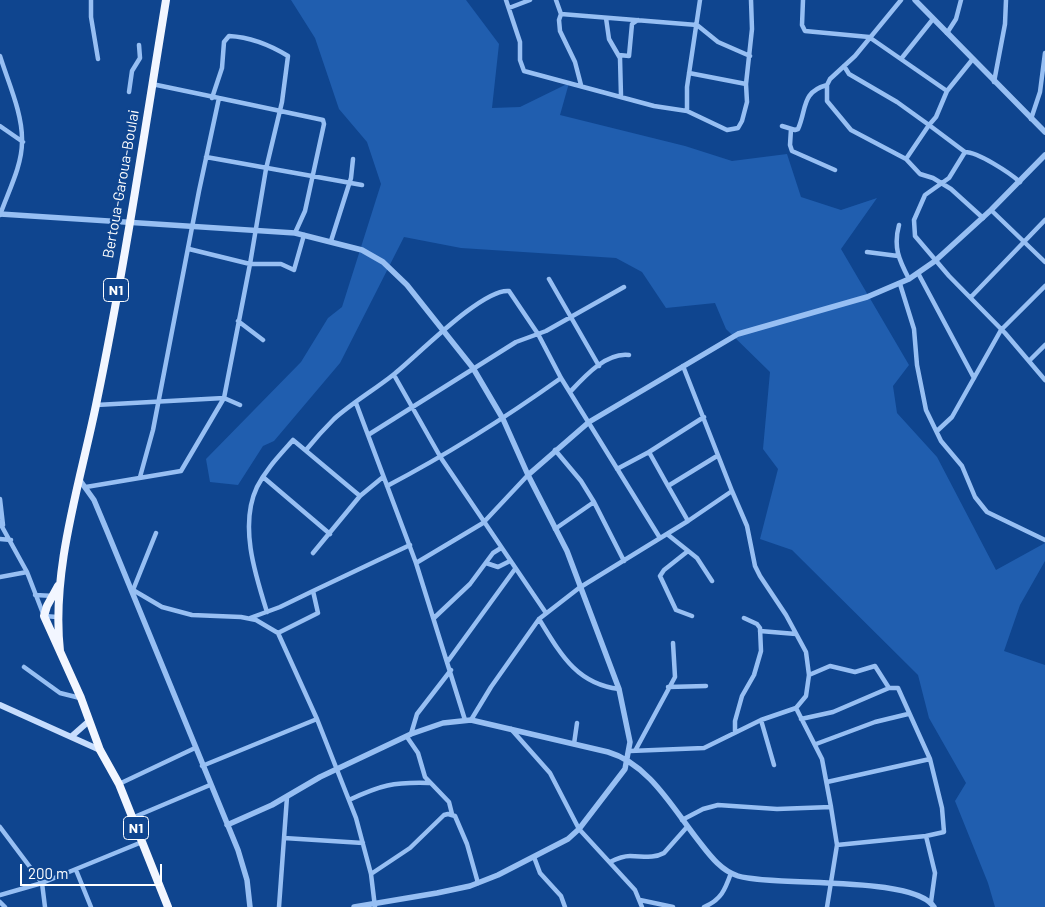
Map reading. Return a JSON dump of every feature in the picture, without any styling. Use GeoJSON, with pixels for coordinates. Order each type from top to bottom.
{"type":"FeatureCollection","features":[{"type":"Feature","properties":{"kind":"highway","name":"Bertoua-Garoua-Boulai"},"geometry":{"type":"LineString","coordinates":[[44,616],[55,597],[61,579],[79,479],[96,405],[166,0]]}},
{"type":"Feature","properties":{"kind":"highway","name":"Bertoua-Garoua-Boulai"},"geometry":{"type":"LineString","coordinates":[[55,597],[57,617]]}},
{"type":"Feature","properties":{"kind":"highway","name":"N1"},"geometry":{"type":"LineString","coordinates":[[44,616],[82,698],[100,750],[119,784],[168,907]]}},
{"type":"Feature","properties":{"kind":"highway","name":"N1"},"geometry":{"type":"LineString","coordinates":[[57,617],[60,650]]}},
{"type":"Feature","properties":{"kind":"main road"},"geometry":{"type":"LineString","coordinates":[[0,705],[100,750]]}},
{"type":"Feature","properties":{"kind":"main road"},"geometry":{"type":"LineString","coordinates":[[72,736],[85,726],[89,721],[88,718]]}},
{"type":"Feature","properties":{"kind":"street"},"geometry":{"type":"LineString","coordinates":[[91,0],[91,17],[98,59]]}},
{"type":"Feature","properties":{"kind":"street"},"geometry":{"type":"LineString","coordinates":[[506,0],[520,42],[520,60],[524,71],[654,106],[687,111],[727,130],[734,130],[742,122],[746,111],[746,84],[752,30],[751,0]]}},
{"type":"Feature","properties":{"kind":"street"},"geometry":{"type":"LineString","coordinates":[[509,8],[530,0]]}},
{"type":"Feature","properties":{"kind":"street"},"geometry":{"type":"LineString","coordinates":[[556,0],[561,14],[559,20],[560,31],[575,62],[581,85]]}},
{"type":"Feature","properties":{"kind":"street"},"geometry":{"type":"LineString","coordinates":[[687,111],[689,73],[700,0]]}},
{"type":"Feature","properties":{"kind":"street"},"geometry":{"type":"LineString","coordinates":[[803,0],[802,25],[805,31],[870,37],[947,91]]}},
{"type":"Feature","properties":{"kind":"street"},"geometry":{"type":"LineString","coordinates":[[782,126],[796,130],[799,127],[806,101],[812,91],[826,85],[901,0]]}},
{"type":"Feature","properties":{"kind":"street"},"geometry":{"type":"LineString","coordinates":[[915,0],[1045,132]]}},
{"type":"Feature","properties":{"kind":"street"},"geometry":{"type":"LineString","coordinates":[[947,33],[956,20],[961,0]]}},
{"type":"Feature","properties":{"kind":"street"},"geometry":{"type":"LineString","coordinates":[[994,82],[1005,24],[1006,0]]}},
{"type":"Feature","properties":{"kind":"street"},"geometry":{"type":"LineString","coordinates":[[561,14],[697,25],[718,42],[750,56]]}},
{"type":"Feature","properties":{"kind":"street"},"geometry":{"type":"LineString","coordinates":[[606,18],[609,39],[619,55],[621,96]]}},
{"type":"Feature","properties":{"kind":"street"},"geometry":{"type":"LineString","coordinates":[[902,59],[933,19]]}},
{"type":"Feature","properties":{"kind":"street"},"geometry":{"type":"LineString","coordinates":[[619,55],[629,56],[632,24],[639,20]]}},
{"type":"Feature","properties":{"kind":"street"},"geometry":{"type":"LineString","coordinates":[[86,487],[181,471],[224,398],[266,169],[280,111],[288,56],[274,47],[240,35],[229,36],[224,42],[222,68],[212,98]]}},
{"type":"Feature","properties":{"kind":"street"},"geometry":{"type":"LineString","coordinates":[[130,92],[132,71],[140,58],[139,45]]}},
{"type":"Feature","properties":{"kind":"street"},"geometry":{"type":"LineString","coordinates":[[1031,118],[1040,92],[1045,53]]}},
{"type":"Feature","properties":{"kind":"street"},"geometry":{"type":"LineString","coordinates":[[0,56],[20,124],[22,142],[19,160],[0,215],[256,230],[304,235],[362,250],[383,262],[407,286],[473,368],[503,419],[528,475],[567,551],[579,588],[619,689],[628,722],[633,751]]}},
{"type":"Feature","properties":{"kind":"street"},"geometry":{"type":"LineString","coordinates":[[906,160],[936,117],[947,91],[972,60]]}},
{"type":"Feature","properties":{"kind":"street"},"geometry":{"type":"LineString","coordinates":[[844,66],[849,74],[897,102],[965,152],[974,154],[1020,182]]}},
{"type":"Feature","properties":{"kind":"street"},"geometry":{"type":"LineString","coordinates":[[689,73],[746,84]]}},
{"type":"Feature","properties":{"kind":"street"},"geometry":{"type":"LineString","coordinates":[[151,84],[323,120],[324,124],[303,219],[295,234]]}},
{"type":"Feature","properties":{"kind":"street"},"geometry":{"type":"LineString","coordinates":[[826,85],[826,101],[851,130],[906,160],[917,172],[942,184],[963,199],[982,218]]}},
{"type":"Feature","properties":{"kind":"street"},"geometry":{"type":"LineString","coordinates":[[140,477],[153,430],[219,98]]}},
{"type":"Feature","properties":{"kind":"street"},"geometry":{"type":"LineString","coordinates":[[0,126],[22,142]]}},
{"type":"Feature","properties":{"kind":"street"},"geometry":{"type":"LineString","coordinates":[[791,129],[792,151],[835,170]]}},
{"type":"Feature","properties":{"kind":"street"},"geometry":{"type":"LineString","coordinates":[[965,152],[949,178],[925,195],[913,225],[915,236],[935,261],[971,297],[1045,380]]}},
{"type":"Feature","properties":{"kind":"street"},"geometry":{"type":"LineString","coordinates":[[416,563],[483,523],[528,475],[589,422],[683,366],[747,330],[866,297],[909,279],[935,261],[991,210],[1045,155]]}},
{"type":"Feature","properties":{"kind":"street"},"geometry":{"type":"LineString","coordinates":[[206,157],[362,185]]}},
{"type":"Feature","properties":{"kind":"street"},"geometry":{"type":"LineString","coordinates":[[331,241],[349,183],[352,159]]}},
{"type":"Feature","properties":{"kind":"street"},"geometry":{"type":"LineString","coordinates":[[991,210],[1045,262]]}},
{"type":"Feature","properties":{"kind":"street"},"geometry":{"type":"LineString","coordinates":[[971,297],[1045,220]]}},
{"type":"Feature","properties":{"kind":"street"},"geometry":{"type":"LineString","coordinates":[[899,226],[896,239],[898,256],[909,279]]}},
{"type":"Feature","properties":{"kind":"street"},"geometry":{"type":"LineString","coordinates":[[189,249],[250,264],[276,263],[294,270],[304,235]]}},
{"type":"Feature","properties":{"kind":"street"},"geometry":{"type":"LineString","coordinates":[[867,252],[898,256]]}},
{"type":"Feature","properties":{"kind":"street"},"geometry":{"type":"LineString","coordinates":[[918,273],[974,378]]}},
{"type":"Feature","properties":{"kind":"street"},"geometry":{"type":"LineString","coordinates":[[549,279],[598,366]]}},
{"type":"Feature","properties":{"kind":"street"},"geometry":{"type":"LineString","coordinates":[[900,284],[914,329],[917,365],[924,404],[929,418],[946,449],[958,460],[965,470],[975,497],[981,506],[993,517],[1045,540]]}},
{"type":"Feature","properties":{"kind":"street"},"geometry":{"type":"LineString","coordinates":[[936,431],[952,416],[1001,330],[1045,286]]}},
{"type":"Feature","properties":{"kind":"street"},"geometry":{"type":"LineString","coordinates":[[368,435],[516,342],[538,334],[624,287]]}},
{"type":"Feature","properties":{"kind":"street"},"geometry":{"type":"LineString","coordinates":[[306,450],[336,417],[394,375],[444,331],[482,302],[505,290],[512,294],[538,334],[561,378],[660,538]]}},
{"type":"Feature","properties":{"kind":"street"},"geometry":{"type":"LineString","coordinates":[[238,321],[263,340]]}},
{"type":"Feature","properties":{"kind":"street"},"geometry":{"type":"LineString","coordinates":[[1029,361],[1045,345]]}},
{"type":"Feature","properties":{"kind":"street"},"geometry":{"type":"LineString","coordinates":[[570,392],[581,379],[598,366],[616,355],[629,355]]}},
{"type":"Feature","properties":{"kind":"street"},"geometry":{"type":"LineString","coordinates":[[633,751],[704,748],[716,744],[735,732],[761,720],[796,708],[806,696],[809,676],[806,652],[755,566],[747,526],[717,456],[704,417],[683,366]]}},
{"type":"Feature","properties":{"kind":"street"},"geometry":{"type":"LineString","coordinates":[[394,375],[441,458],[483,523],[546,613]]}},
{"type":"Feature","properties":{"kind":"street"},"geometry":{"type":"LineString","coordinates":[[387,486],[441,458],[503,419],[561,378]]}},
{"type":"Feature","properties":{"kind":"street"},"geometry":{"type":"LineString","coordinates":[[96,405],[224,398],[240,405]]}},
{"type":"Feature","properties":{"kind":"street"},"geometry":{"type":"LineString","coordinates":[[356,403],[410,545],[468,720]]}},
{"type":"Feature","properties":{"kind":"street"},"geometry":{"type":"LineString","coordinates":[[617,469],[649,452],[704,417]]}},
{"type":"Feature","properties":{"kind":"street"},"geometry":{"type":"LineString","coordinates":[[267,612],[255,576],[250,531],[252,502],[263,477],[293,440],[360,496]]}},
{"type":"Feature","properties":{"kind":"street"},"geometry":{"type":"LineString","coordinates":[[555,450],[581,481],[624,560]]}},
{"type":"Feature","properties":{"kind":"street"},"geometry":{"type":"LineString","coordinates":[[649,452],[688,521]]}},
{"type":"Feature","properties":{"kind":"street"},"geometry":{"type":"LineString","coordinates":[[668,486],[717,456]]}},
{"type":"Feature","properties":{"kind":"street"},"geometry":{"type":"LineString","coordinates":[[263,477],[330,534]]}},
{"type":"Feature","properties":{"kind":"street"},"geometry":{"type":"LineString","coordinates":[[313,553],[360,496],[383,477]]}},
{"type":"Feature","properties":{"kind":"street"},"geometry":{"type":"LineString","coordinates":[[79,479],[94,500],[227,825],[247,880],[250,907]]}},
{"type":"Feature","properties":{"kind":"street"},"geometry":{"type":"LineString","coordinates":[[468,720],[539,618],[579,588],[688,521],[732,491]]}},
{"type":"Feature","properties":{"kind":"street"},"geometry":{"type":"LineString","coordinates":[[0,500],[2,525],[27,572],[44,616],[57,617]]}},
{"type":"Feature","properties":{"kind":"street"},"geometry":{"type":"LineString","coordinates":[[555,529],[594,502]]}},
{"type":"Feature","properties":{"kind":"street"},"geometry":{"type":"LineString","coordinates":[[132,590],[156,533]]}},
{"type":"Feature","properties":{"kind":"street"},"geometry":{"type":"LineString","coordinates":[[667,534],[697,558],[712,581]]}},
{"type":"Feature","properties":{"kind":"street"},"geometry":{"type":"LineString","coordinates":[[0,539],[11,540]]}},
{"type":"Feature","properties":{"kind":"street"},"geometry":{"type":"LineString","coordinates":[[248,619],[313,591],[410,545]]}},
{"type":"Feature","properties":{"kind":"street"},"geometry":{"type":"LineString","coordinates":[[434,618],[470,584],[493,553],[501,548]]}},
{"type":"Feature","properties":{"kind":"street"},"geometry":{"type":"LineString","coordinates":[[688,551],[664,570],[660,576],[676,610],[692,616]]}},
{"type":"Feature","properties":{"kind":"street"},"geometry":{"type":"LineString","coordinates":[[486,563],[498,567],[510,561]]}},
{"type":"Feature","properties":{"kind":"street"},"geometry":{"type":"LineString","coordinates":[[448,661],[515,569]]}},
{"type":"Feature","properties":{"kind":"street"},"geometry":{"type":"LineString","coordinates":[[0,577],[27,572]]}},
{"type":"Feature","properties":{"kind":"street"},"geometry":{"type":"LineString","coordinates":[[132,590],[162,607],[192,615],[256,620],[278,633],[338,769],[363,843],[371,874],[375,905]]}},
{"type":"Feature","properties":{"kind":"street"},"geometry":{"type":"LineString","coordinates":[[278,633],[319,612],[313,591]]}},
{"type":"Feature","properties":{"kind":"street"},"geometry":{"type":"LineString","coordinates":[[35,595],[55,597]]}},
{"type":"Feature","properties":{"kind":"street"},"geometry":{"type":"LineString","coordinates":[[539,618],[564,656],[585,678],[601,687],[619,689]]}},
{"type":"Feature","properties":{"kind":"street"},"geometry":{"type":"LineString","coordinates":[[735,732],[742,696],[754,676],[758,664],[760,631],[756,624],[744,618]]}},
{"type":"Feature","properties":{"kind":"street"},"geometry":{"type":"LineString","coordinates":[[760,631],[796,634]]}},
{"type":"Feature","properties":{"kind":"street"},"geometry":{"type":"LineString","coordinates":[[354,907],[404,901],[478,883],[534,858],[568,839],[579,829],[625,770],[628,760],[675,674],[673,643]]}},
{"type":"Feature","properties":{"kind":"street"},"geometry":{"type":"LineString","coordinates":[[809,676],[830,666],[855,672],[875,666],[890,688]]}},
{"type":"Feature","properties":{"kind":"street"},"geometry":{"type":"LineString","coordinates":[[24,667],[60,693],[82,698]]}},
{"type":"Feature","properties":{"kind":"street"},"geometry":{"type":"LineString","coordinates":[[451,670],[417,714],[409,736],[418,753],[429,783],[449,802],[452,814],[467,844],[478,883]]}},
{"type":"Feature","properties":{"kind":"street"},"geometry":{"type":"LineString","coordinates":[[668,687],[706,686]]}},
{"type":"Feature","properties":{"kind":"street"},"geometry":{"type":"LineString","coordinates":[[801,719],[827,714],[894,687],[900,691],[908,714],[930,759],[942,808],[944,833],[837,845]]}},
{"type":"Feature","properties":{"kind":"street"},"geometry":{"type":"LineString","coordinates":[[796,708],[816,744],[827,782],[837,845],[827,907]]}},
{"type":"Feature","properties":{"kind":"street"},"geometry":{"type":"LineString","coordinates":[[816,744],[875,722],[908,714]]}},
{"type":"Feature","properties":{"kind":"street"},"geometry":{"type":"LineString","coordinates":[[202,766],[317,719]]}},
{"type":"Feature","properties":{"kind":"street"},"geometry":{"type":"LineString","coordinates":[[227,825],[286,797],[338,769],[409,736],[443,723],[468,720],[574,744],[621,756],[628,760],[670,803],[715,861],[731,873],[752,879],[832,883],[909,892],[922,896],[932,905]]}},
{"type":"Feature","properties":{"kind":"street"},"geometry":{"type":"LineString","coordinates":[[761,720],[774,765]]}},
{"type":"Feature","properties":{"kind":"street"},"geometry":{"type":"LineString","coordinates":[[574,744],[577,723]]}},
{"type":"Feature","properties":{"kind":"street"},"geometry":{"type":"LineString","coordinates":[[511,729],[550,773],[579,829],[635,890],[642,907]]}},
{"type":"Feature","properties":{"kind":"street"},"geometry":{"type":"LineString","coordinates":[[119,784],[195,748]]}},
{"type":"Feature","properties":{"kind":"street"},"geometry":{"type":"LineString","coordinates":[[827,782],[930,759]]}},
{"type":"Feature","properties":{"kind":"street"},"geometry":{"type":"LineString","coordinates":[[349,800],[379,786],[407,782],[429,783]]}},
{"type":"Feature","properties":{"kind":"street"},"geometry":{"type":"LineString","coordinates":[[132,818],[210,785]]}},
{"type":"Feature","properties":{"kind":"street"},"geometry":{"type":"LineString","coordinates":[[279,907],[286,797]]}},
{"type":"Feature","properties":{"kind":"street"},"geometry":{"type":"LineString","coordinates":[[682,820],[703,809],[718,805],[777,809],[831,807]]}},
{"type":"Feature","properties":{"kind":"street"},"geometry":{"type":"LineString","coordinates":[[371,874],[410,848],[444,815],[452,814]]}},
{"type":"Feature","properties":{"kind":"street"},"geometry":{"type":"LineString","coordinates":[[610,862],[628,856],[651,857],[664,853],[687,826]]}},
{"type":"Feature","properties":{"kind":"street"},"geometry":{"type":"LineString","coordinates":[[0,827],[42,883],[45,907]]}},
{"type":"Feature","properties":{"kind":"street"},"geometry":{"type":"LineString","coordinates":[[926,836],[935,873],[932,905]]}},
{"type":"Feature","properties":{"kind":"street"},"geometry":{"type":"LineString","coordinates":[[284,838],[363,843]]}},
{"type":"Feature","properties":{"kind":"street"},"geometry":{"type":"LineString","coordinates":[[0,895],[42,883],[142,842]]}},
{"type":"Feature","properties":{"kind":"street"},"geometry":{"type":"LineString","coordinates":[[534,858],[540,873],[561,896],[566,907]]}},
{"type":"Feature","properties":{"kind":"street"},"geometry":{"type":"LineString","coordinates":[[76,870],[91,907]]}},
{"type":"Feature","properties":{"kind":"street"},"geometry":{"type":"LineString","coordinates":[[704,907],[716,902],[724,893],[731,873]]}},
{"type":"Feature","properties":{"kind":"street"},"geometry":{"type":"LineString","coordinates":[[640,900],[673,907]]}},
{"type":"Feature","properties":{"kind":"street"},"geometry":{"type":"LineString","coordinates":[[0,902],[5,907]]}},
{"type":"Feature","properties":{"kind":"shaded area"},"geometry":{"type":"Polygon","coordinates":[[[291,0],[466,0],[499,44],[492,108],[520,107],[569,83],[560,115],[685,146],[732,161],[787,154],[801,197],[841,210],[877,198],[841,249],[909,365],[893,386],[897,413],[937,457],[996,570],[1045,543],[1045,561],[1020,605],[1004,651],[1045,665],[1045,907],[995,907],[988,883],[955,801],[966,783],[929,718],[918,675],[792,550],[760,539],[778,469],[763,449],[770,372],[726,329],[715,303],[666,308],[642,272],[616,258],[461,248],[404,237],[340,363],[274,441],[263,446],[238,485],[210,482],[206,459],[301,362],[328,318],[342,307],[381,184],[367,142],[339,109],[315,38],[291,0]]]}}]}
